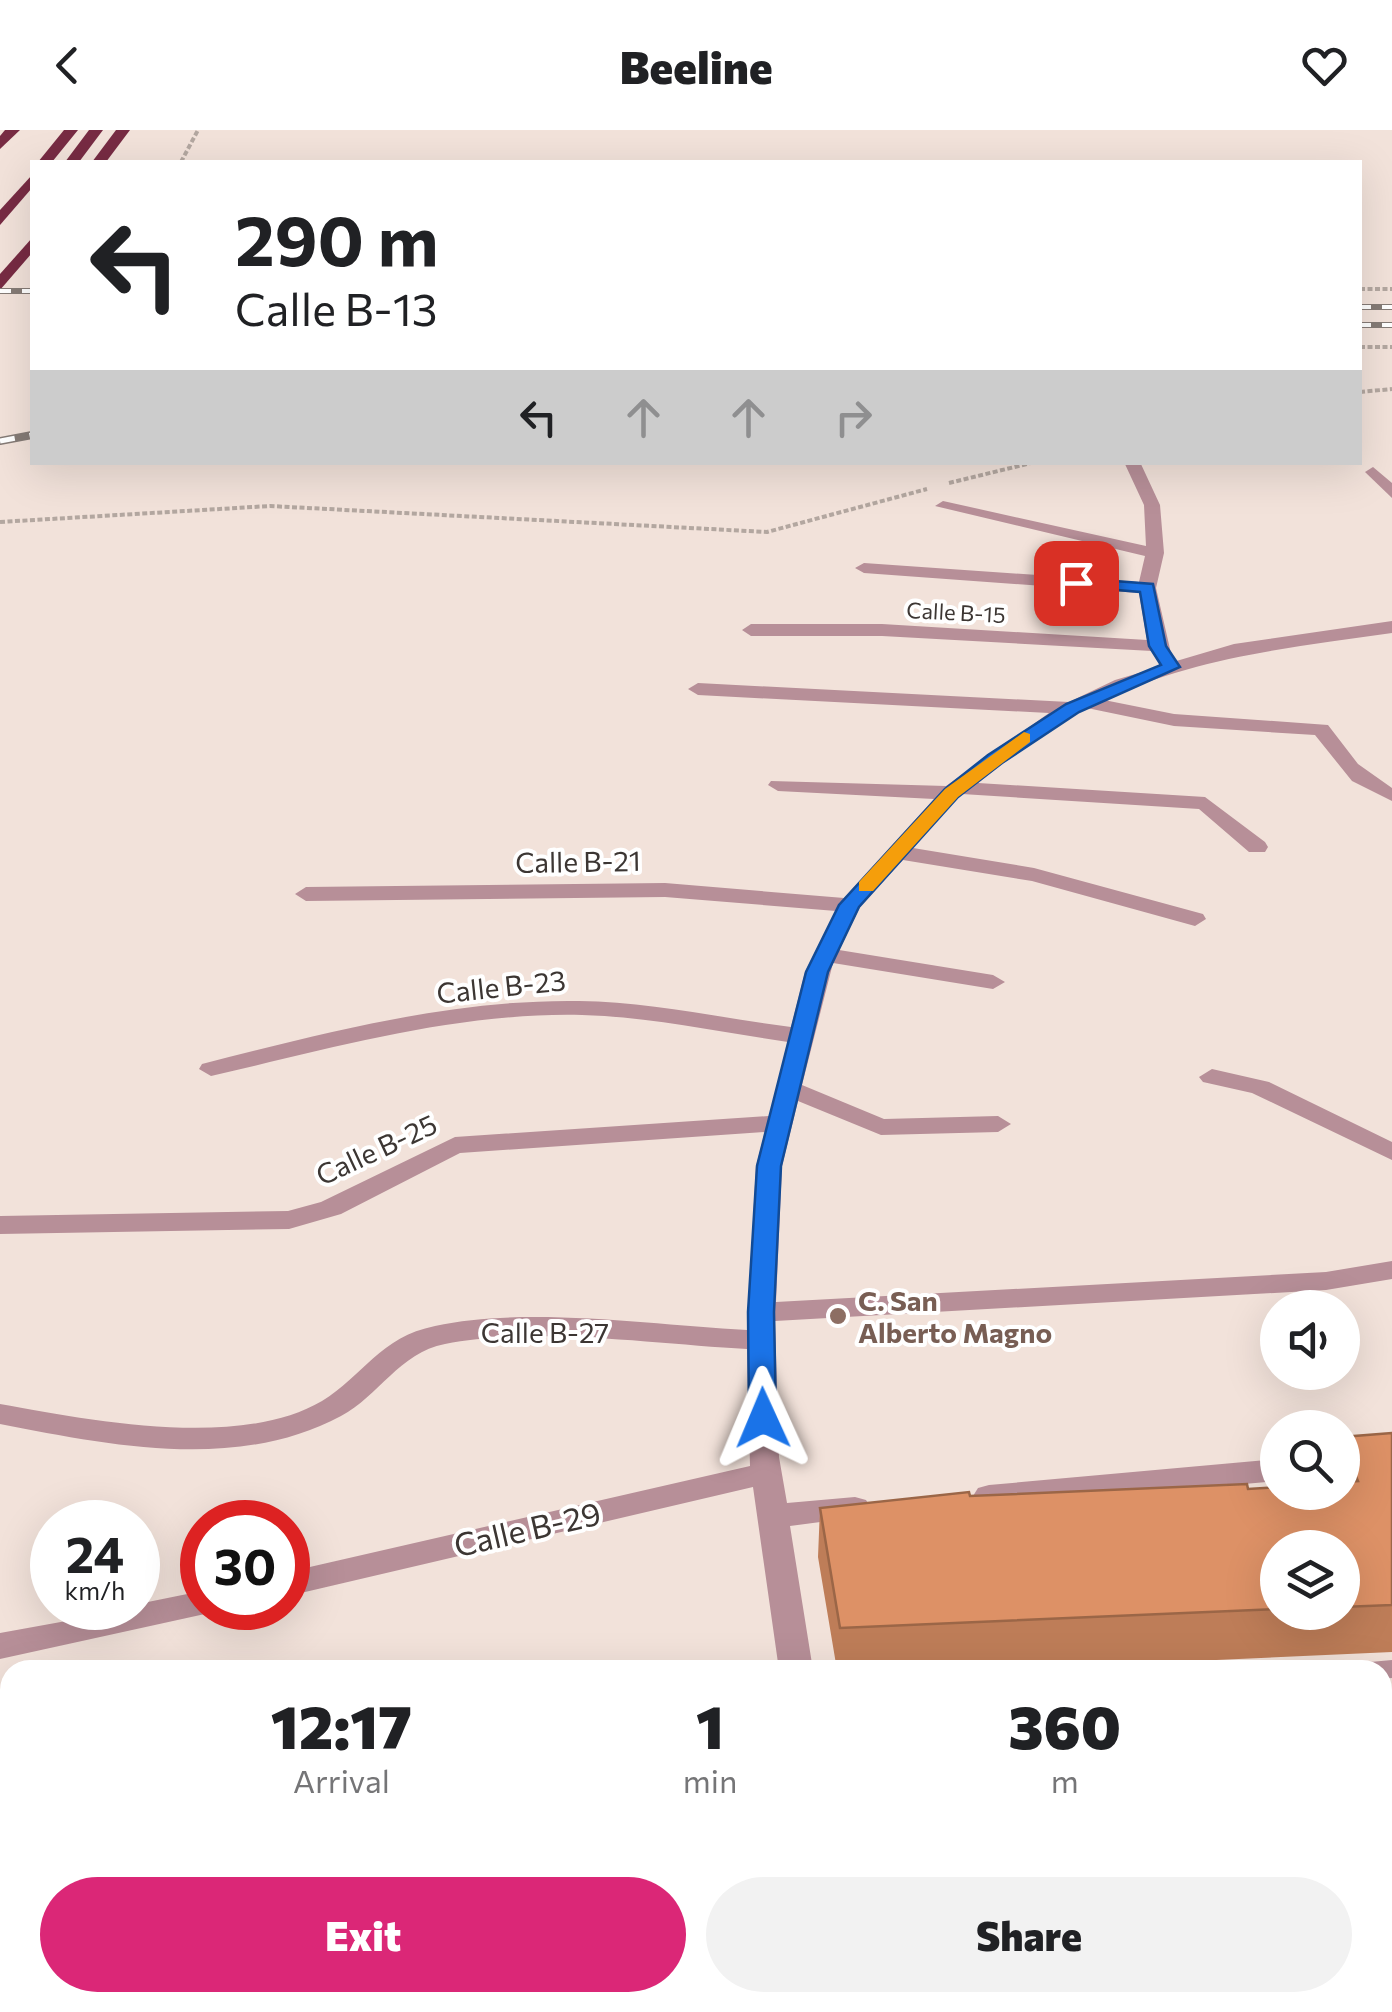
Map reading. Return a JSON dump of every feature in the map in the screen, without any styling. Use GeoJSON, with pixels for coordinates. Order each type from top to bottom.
{"type":"FeatureCollection","features":[{"type":"Feature","properties":{"kind":"highway"},"geometry":{"type":"LineString","coordinates":[[0,145],[13,130]]}},
{"type":"Feature","properties":{"kind":"highway"},"geometry":{"type":"LineString","coordinates":[[47,160],[71,130]]}},
{"type":"Feature","properties":{"kind":"highway"},"geometry":{"type":"LineString","coordinates":[[74,160],[96,130]]}},
{"type":"Feature","properties":{"kind":"highway"},"geometry":{"type":"LineString","coordinates":[[100,160],[123,130]]}},
{"type":"Feature","properties":{"kind":"highway"},"geometry":{"type":"LineString","coordinates":[[0,220],[30,181]]}},
{"type":"Feature","properties":{"kind":"highway"},"geometry":{"type":"LineString","coordinates":[[3,282],[30,246]]}},
{"type":"Feature","properties":{"kind":"street"},"geometry":{"type":"LineString","coordinates":[[1133,465],[1152,504],[1156,553],[1147,588],[1158,646],[1171,667]]}},
{"type":"Feature","properties":{"kind":"street"},"geometry":{"type":"LineString","coordinates":[[1373,472],[1392,493]]}},
{"type":"Feature","properties":{"kind":"street"},"geometry":{"type":"LineString","coordinates":[[943,506],[1156,553]]}},
{"type":"Feature","properties":{"kind":"street"},"geometry":{"type":"LineString","coordinates":[[864,568],[1147,588]]}},
{"type":"Feature","properties":{"kind":"street"},"geometry":{"type":"LineString","coordinates":[[795,1660],[766,1473],[761,1326],[769,1166],[825,955],[850,905],[956,790],[1038,727],[1078,705],[1171,667],[1234,650],[1392,627]]}},
{"type":"Feature","properties":{"kind":"street","name":"Calle B-15"},"geometry":{"type":"LineString","coordinates":[[751,630],[882,630],[1158,646]]}},
{"type":"Feature","properties":{"kind":"street"},"geometry":{"type":"LineString","coordinates":[[698,689],[1078,705],[1174,720],[1321,728],[1354,774],[1368,786],[1392,794]]}},
{"type":"Feature","properties":{"kind":"street"},"geometry":{"type":"LineString","coordinates":[[778,785],[1205,804],[1257,847]]}},
{"type":"Feature","properties":{"kind":"street"},"geometry":{"type":"LineString","coordinates":[[896,852],[1034,876],[1194,920]]}},
{"type":"Feature","properties":{"kind":"street","name":"Calle B-21"},"geometry":{"type":"LineString","coordinates":[[306,894],[665,890],[850,905]]}},
{"type":"Feature","properties":{"kind":"street"},"geometry":{"type":"LineString","coordinates":[[825,955],[993,982]]}},
{"type":"Feature","properties":{"kind":"street","name":"Calle B-23"},"geometry":{"type":"LineString","coordinates":[[211,1069],[358,1034],[563,1009],[801,1036]]}},
{"type":"Feature","properties":{"kind":"street"},"geometry":{"type":"LineString","coordinates":[[1212,1076],[1260,1086],[1392,1152]]}},
{"type":"Feature","properties":{"kind":"street"},"geometry":{"type":"LineString","coordinates":[[788,1088],[881,1126],[998,1124]]}},
{"type":"Feature","properties":{"kind":"street","name":"Calle B-25"},"geometry":{"type":"LineString","coordinates":[[0,1224],[290,1220],[332,1208],[454,1145],[780,1123]]}},
{"type":"Feature","properties":{"kind":"street","name":"Calle B-27"},"geometry":{"type":"LineString","coordinates":[[0,1414],[126,1437],[266,1434],[334,1408],[389,1357],[436,1335],[508,1327],[761,1326],[1326,1281],[1392,1270]]}},
{"type":"Feature","properties":{"kind":"street"},"geometry":{"type":"LineString","coordinates":[[953,1500],[1260,1472]]}},
{"type":"Feature","properties":{"kind":"street","name":"Calle B-29"},"geometry":{"type":"LineString","coordinates":[[310,1579],[766,1473]]}},
{"type":"Feature","properties":{"kind":"street"},"geometry":{"type":"LineString","coordinates":[[775,1516],[894,1505]]}},
{"type":"Feature","properties":{"kind":"street"},"geometry":{"type":"LineString","coordinates":[[0,1646],[180,1608]]}},
{"type":"Feature","properties":{"kind":"path"},"geometry":{"type":"LineString","coordinates":[[182,160],[198,130]]}},
{"type":"Feature","properties":{"kind":"path"},"geometry":{"type":"LineString","coordinates":[[1362,289],[1392,289]]}},
{"type":"Feature","properties":{"kind":"path"},"geometry":{"type":"LineString","coordinates":[[1362,347],[1392,346]]}},
{"type":"Feature","properties":{"kind":"path"},"geometry":{"type":"LineString","coordinates":[[1362,392],[1392,389]]}},
{"type":"Feature","properties":{"kind":"path"},"geometry":{"type":"LineString","coordinates":[[948,483],[1023,465]]}},
{"type":"Feature","properties":{"kind":"path"},"geometry":{"type":"LineString","coordinates":[[0,522],[270,506],[766,532],[930,488]]}},
{"type":"Feature","properties":{"kind":"building"},"geometry":{"type":"Polygon","coordinates":[[[1392,1433],[1392,1605],[1360,1606],[1360,1530],[1260,1530],[1260,1610],[840,1628],[820,1508],[969,1492],[970,1496],[1247,1484],[1248,1489],[1260,1488],[1260,1510],[1360,1510],[1360,1436],[1392,1433]]]}},
{"type":"Feature","properties":{"kind":"railway"},"geometry":{"type":"LineString","coordinates":[[0,291],[30,291]]}},
{"type":"Feature","properties":{"kind":"railway"},"geometry":{"type":"LineString","coordinates":[[1362,307],[1392,307]]}},
{"type":"Feature","properties":{"kind":"railway"},"geometry":{"type":"LineString","coordinates":[[1362,325],[1392,325]]}},
{"type":"Feature","properties":{"kind":"railway"},"geometry":{"type":"LineString","coordinates":[[0,441],[30,435]]}},
{"type":"Feature","properties":{"kind":"slow traffic"},"geometry":{"type":"LineString","coordinates":[[866,886],[952,793],[1024,738]]}},
{"type":"Feature","properties":{"kind":"place","name":"C. San Alberto Magno"},"geometry":{"type":"Point","coordinates":[838,1316]}},
{"type":"Feature","properties":{"kind":"route"},"geometry":{"type":"LineString","coordinates":[[763,1418],[761,1312],[769,1166],[817,972],[850,905],[896,852],[973,775],[1038,727],[1072,708],[1122,684],[1171,667],[1158,646],[1147,588],[1076,583]]}}]}
